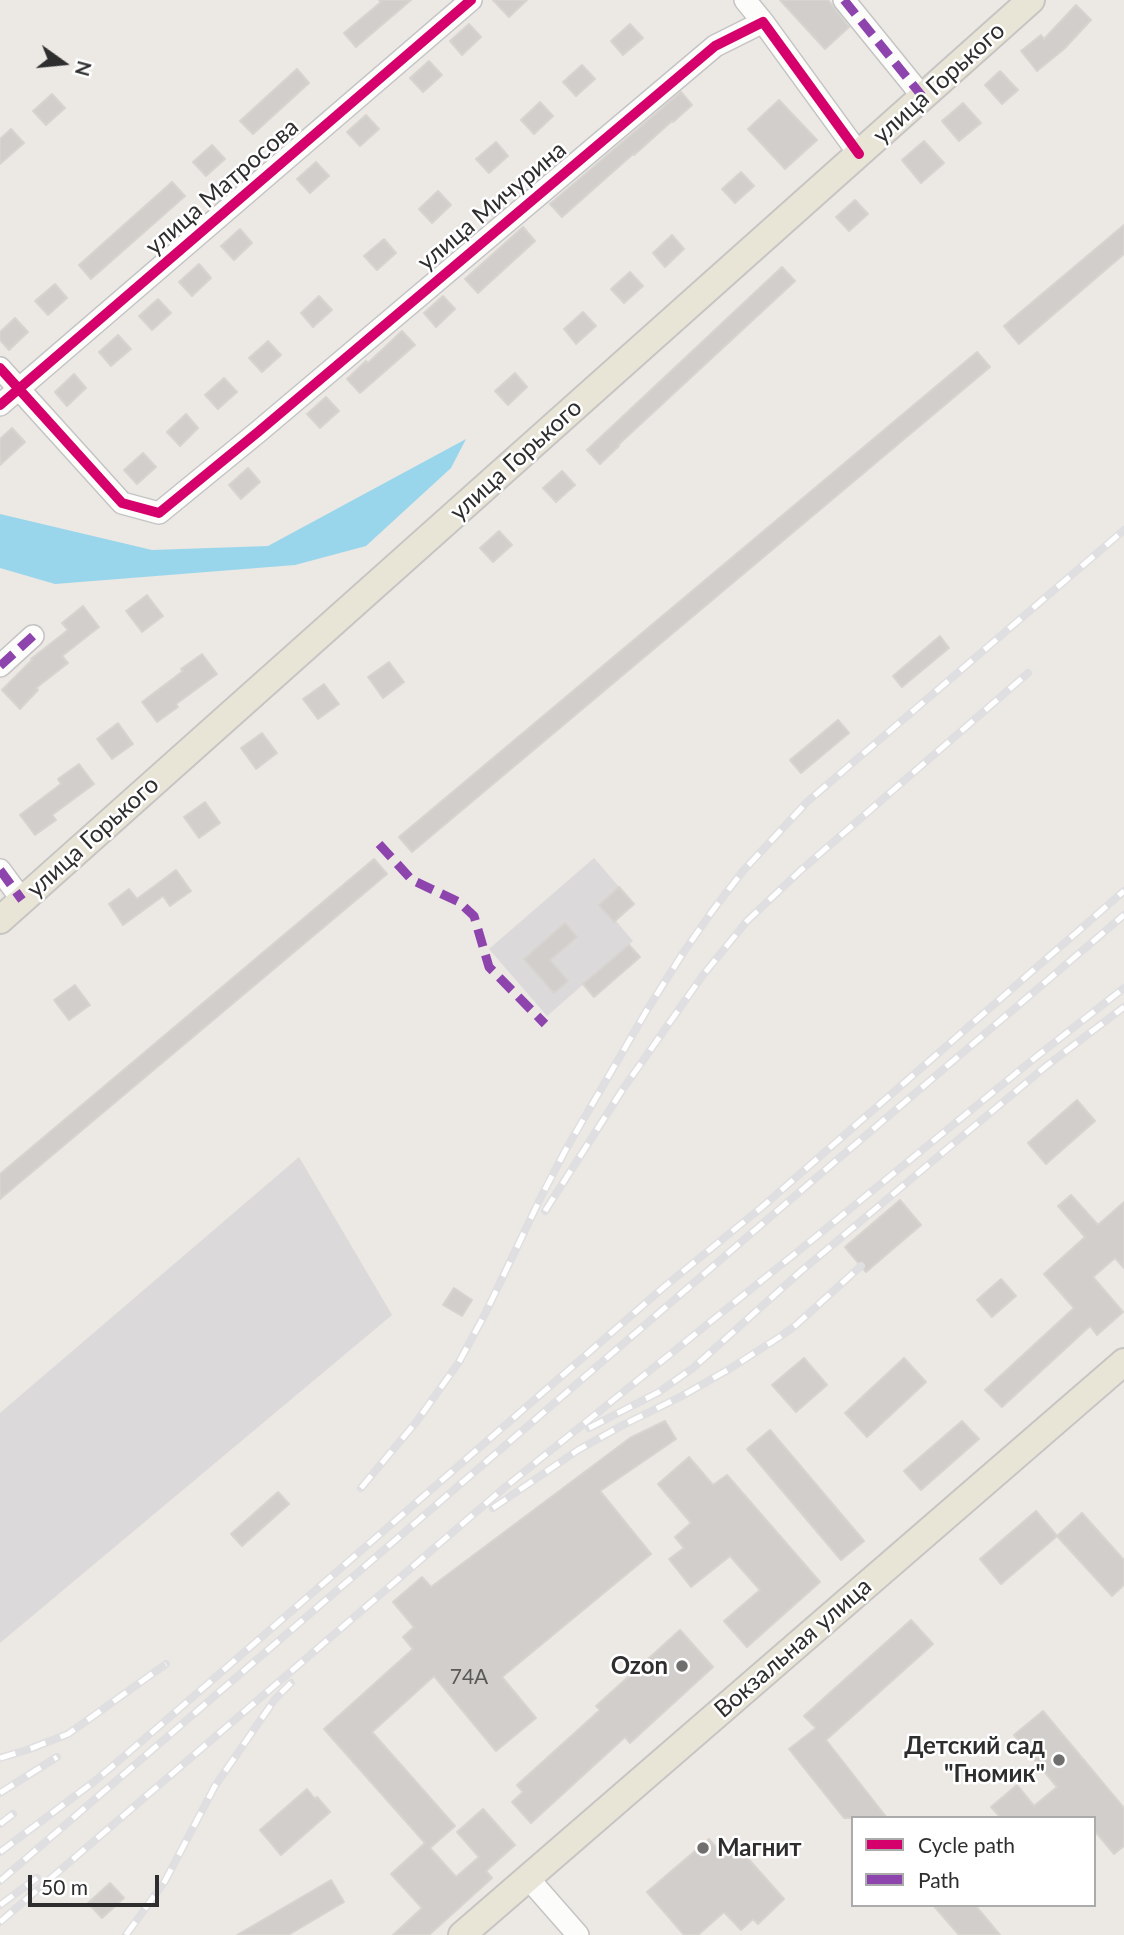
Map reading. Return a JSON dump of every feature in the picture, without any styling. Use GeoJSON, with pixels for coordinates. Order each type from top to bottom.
{"type":"FeatureCollection","features":[{"type":"Feature","properties":{"kind":"main road","name":"улица Горького"},"geometry":{"type":"LineString","coordinates":[[0,920],[1031,0]]}},
{"type":"Feature","properties":{"kind":"main road","name":"Вокзальная улица"},"geometry":{"type":"LineString","coordinates":[[463,1935],[1124,1362]]}},
{"type":"Feature","properties":{"kind":"street","name":"улица Матросова"},"geometry":{"type":"LineString","coordinates":[[0,405],[471,0]]}},
{"type":"Feature","properties":{"kind":"street"},"geometry":{"type":"LineString","coordinates":[[745,0],[859,154]]}},
{"type":"Feature","properties":{"kind":"street"},"geometry":{"type":"LineString","coordinates":[[844,0],[922,96]]}},
{"type":"Feature","properties":{"kind":"street","name":"улица Мичурина"},"geometry":{"type":"LineString","coordinates":[[19,389],[122,503],[159,513],[715,46],[763,22]]}},
{"type":"Feature","properties":{"kind":"street"},"geometry":{"type":"LineString","coordinates":[[0,368],[19,389]]}},
{"type":"Feature","properties":{"kind":"street"},"geometry":{"type":"LineString","coordinates":[[0,666],[33,636]]}},
{"type":"Feature","properties":{"kind":"street"},"geometry":{"type":"LineString","coordinates":[[0,870],[22,900]]}},
{"type":"Feature","properties":{"kind":"street"},"geometry":{"type":"LineString","coordinates":[[528,1878],[578,1935]]}},
{"type":"Feature","properties":{"kind":"shaded area"},"geometry":{"type":"Polygon","coordinates":[[[594,858],[634,904],[616,921],[633,941],[547,1016],[489,949],[594,858]]]}},
{"type":"Feature","properties":{"kind":"shaded area"},"geometry":{"type":"Polygon","coordinates":[[[299,1157],[392,1315],[0,1643],[0,1413],[299,1157]]]}},
{"type":"Feature","properties":{"kind":"water"},"geometry":{"type":"Polygon","coordinates":[[[466,439],[451,468],[366,546],[295,565],[55,584],[0,568],[0,514],[152,550],[268,546],[466,439]]]}},
{"type":"Feature","properties":{"kind":"building"},"geometry":{"type":"Polygon","coordinates":[[[379,0],[411,0],[356,47],[344,33],[381,2],[379,0]]]}},
{"type":"Feature","properties":{"kind":"building"},"geometry":{"type":"Polygon","coordinates":[[[493,0],[527,0],[509,17],[493,0]]]}},
{"type":"Feature","properties":{"kind":"building"},"geometry":{"type":"Polygon","coordinates":[[[780,0],[828,0],[849,27],[825,49],[780,0]]]}},
{"type":"Feature","properties":{"kind":"building"},"geometry":{"type":"Polygon","coordinates":[[[1076,5],[1091,20],[1064,49],[1037,71],[1021,51],[1041,35],[1044,39],[1076,5]]]}},
{"type":"Feature","properties":{"kind":"building"},"geometry":{"type":"Polygon","coordinates":[[[469,24],[481,37],[462,55],[450,41],[469,24]]]}},
{"type":"Feature","properties":{"kind":"building"},"geometry":{"type":"Polygon","coordinates":[[[630,24],[643,38],[623,55],[611,41],[630,24]]]}},
{"type":"Feature","properties":{"kind":"building"},"geometry":{"type":"Polygon","coordinates":[[[429,61],[442,75],[423,92],[410,78],[429,61]]]}},
{"type":"Feature","properties":{"kind":"building"},"geometry":{"type":"Polygon","coordinates":[[[582,65],[595,79],[576,96],[563,82],[582,65]]]}},
{"type":"Feature","properties":{"kind":"building"},"geometry":{"type":"Polygon","coordinates":[[[297,69],[309,83],[253,134],[240,121],[297,69]]]}},
{"type":"Feature","properties":{"kind":"building"},"geometry":{"type":"Polygon","coordinates":[[[1000,71],[1018,90],[1002,104],[985,85],[1000,71]]]}},
{"type":"Feature","properties":{"kind":"building"},"geometry":{"type":"Polygon","coordinates":[[[681,92],[692,105],[562,217],[550,204],[681,92]]]}},
{"type":"Feature","properties":{"kind":"building"},"geometry":{"type":"Polygon","coordinates":[[[52,94],[65,108],[46,125],[33,111],[52,94]]]}},
{"type":"Feature","properties":{"kind":"building"},"geometry":{"type":"Polygon","coordinates":[[[779,100],[817,140],[785,169],[748,129],[779,100]]]}},
{"type":"Feature","properties":{"kind":"building"},"geometry":{"type":"Polygon","coordinates":[[[540,102],[553,116],[534,134],[521,120],[540,102]]]}},
{"type":"Feature","properties":{"kind":"building"},"geometry":{"type":"Polygon","coordinates":[[[963,103],[981,123],[959,141],[942,121],[963,103]]]}},
{"type":"Feature","properties":{"kind":"building"},"geometry":{"type":"Polygon","coordinates":[[[366,115],[379,129],[360,146],[347,132],[366,115]]]}},
{"type":"Feature","properties":{"kind":"building"},"geometry":{"type":"Polygon","coordinates":[[[11,129],[24,143],[0,164],[0,139],[11,129]]]}},
{"type":"Feature","properties":{"kind":"building"},"geometry":{"type":"Polygon","coordinates":[[[924,141],[944,163],[921,183],[902,160],[924,141]]]}},
{"type":"Feature","properties":{"kind":"building"},"geometry":{"type":"Polygon","coordinates":[[[496,142],[508,156],[489,173],[476,159],[496,142]]]}},
{"type":"Feature","properties":{"kind":"building"},"geometry":{"type":"Polygon","coordinates":[[[212,145],[225,159],[206,176],[193,162],[212,145]]]}},
{"type":"Feature","properties":{"kind":"building"},"geometry":{"type":"Polygon","coordinates":[[[316,162],[329,176],[310,193],[297,179],[316,162]]]}},
{"type":"Feature","properties":{"kind":"building"},"geometry":{"type":"Polygon","coordinates":[[[741,172],[754,186],[735,203],[722,189],[741,172]]]}},
{"type":"Feature","properties":{"kind":"building"},"geometry":{"type":"Polygon","coordinates":[[[172,182],[185,196],[91,279],[79,265],[172,182]]]}},
{"type":"Feature","properties":{"kind":"building"},"geometry":{"type":"Polygon","coordinates":[[[438,191],[451,205],[432,223],[419,209],[438,191]]]}},
{"type":"Feature","properties":{"kind":"building"},"geometry":{"type":"Polygon","coordinates":[[[855,200],[868,214],[849,231],[836,217],[855,200]]]}},
{"type":"Feature","properties":{"kind":"building"},"geometry":{"type":"Polygon","coordinates":[[[1124,225],[1124,254],[1019,344],[1004,326],[1124,225]]]}},
{"type":"Feature","properties":{"kind":"building"},"geometry":{"type":"Polygon","coordinates":[[[523,227],[535,241],[478,293],[465,279],[523,227]]]}},
{"type":"Feature","properties":{"kind":"building"},"geometry":{"type":"Polygon","coordinates":[[[240,229],[252,243],[234,260],[221,246],[240,229]]]}},
{"type":"Feature","properties":{"kind":"building"},"geometry":{"type":"Polygon","coordinates":[[[672,235],[684,249],[665,267],[653,253],[672,235]]]}},
{"type":"Feature","properties":{"kind":"building"},"geometry":{"type":"Polygon","coordinates":[[[384,239],[396,253],[377,270],[364,256],[384,239]]]}},
{"type":"Feature","properties":{"kind":"building"},"geometry":{"type":"Polygon","coordinates":[[[199,264],[211,278],[192,296],[179,282],[199,264]]]}},
{"type":"Feature","properties":{"kind":"building"},"geometry":{"type":"Polygon","coordinates":[[[782,267],[795,281],[600,464],[587,450],[782,267]]]}},
{"type":"Feature","properties":{"kind":"building"},"geometry":{"type":"Polygon","coordinates":[[[630,272],[643,286],[624,303],[611,289],[630,272]]]}},
{"type":"Feature","properties":{"kind":"building"},"geometry":{"type":"Polygon","coordinates":[[[55,284],[67,298],[48,315],[35,301],[55,284]]]}},
{"type":"Feature","properties":{"kind":"building"},"geometry":{"type":"Polygon","coordinates":[[[319,296],[332,310],[313,327],[301,313],[319,296]]]}},
{"type":"Feature","properties":{"kind":"building"},"geometry":{"type":"Polygon","coordinates":[[[443,296],[455,309],[436,327],[424,313],[443,296]]]}},
{"type":"Feature","properties":{"kind":"building"},"geometry":{"type":"Polygon","coordinates":[[[158,299],[171,313],[152,330],[139,316],[158,299]]]}},
{"type":"Feature","properties":{"kind":"building"},"geometry":{"type":"Polygon","coordinates":[[[583,312],[596,326],[576,344],[564,329],[583,312]]]}},
{"type":"Feature","properties":{"kind":"building"},"geometry":{"type":"Polygon","coordinates":[[[15,318],[28,332],[9,350],[0,340],[0,332],[15,318]]]}},
{"type":"Feature","properties":{"kind":"building"},"geometry":{"type":"Polygon","coordinates":[[[402,331],[415,345],[360,393],[347,379],[402,331]]]}},
{"type":"Feature","properties":{"kind":"building"},"geometry":{"type":"Polygon","coordinates":[[[118,335],[131,349],[111,366],[99,352],[118,335]]]}},
{"type":"Feature","properties":{"kind":"building"},"geometry":{"type":"Polygon","coordinates":[[[268,341],[281,355],[262,372],[249,358],[268,341]]]}},
{"type":"Feature","properties":{"kind":"building"},"geometry":{"type":"Polygon","coordinates":[[[977,352],[990,367],[412,852],[399,837],[977,352]]]}},
{"type":"Feature","properties":{"kind":"building"},"geometry":{"type":"Polygon","coordinates":[[[515,373],[527,387],[508,405],[495,391],[515,373]]]}},
{"type":"Feature","properties":{"kind":"building"},"geometry":{"type":"Polygon","coordinates":[[[74,374],[86,388],[67,406],[55,392],[74,374]]]}},
{"type":"Feature","properties":{"kind":"building"},"geometry":{"type":"Polygon","coordinates":[[[224,378],[237,392],[218,409],[205,395],[224,378]]]}},
{"type":"Feature","properties":{"kind":"building"},"geometry":{"type":"Polygon","coordinates":[[[326,397],[339,411],[320,428],[307,414],[326,397]]]}},
{"type":"Feature","properties":{"kind":"building"},"geometry":{"type":"Polygon","coordinates":[[[186,414],[198,428],[180,446],[167,432],[186,414]]]}},
{"type":"Feature","properties":{"kind":"building"},"geometry":{"type":"Polygon","coordinates":[[[12,428],[25,442],[0,465],[0,439],[12,428]]]}},
{"type":"Feature","properties":{"kind":"building"},"geometry":{"type":"Polygon","coordinates":[[[143,453],[156,467],[137,484],[124,470],[143,453]]]}},
{"type":"Feature","properties":{"kind":"building"},"geometry":{"type":"Polygon","coordinates":[[[248,468],[260,482],[241,499],[229,485],[248,468]]]}},
{"type":"Feature","properties":{"kind":"building"},"geometry":{"type":"Polygon","coordinates":[[[562,471],[575,485],[556,502],[543,488],[562,471]]]}},
{"type":"Feature","properties":{"kind":"building"},"geometry":{"type":"Polygon","coordinates":[[[499,531],[512,545],[493,562],[480,548],[499,531]]]}},
{"type":"Feature","properties":{"kind":"building"},"geometry":{"type":"Polygon","coordinates":[[[147,595],[163,616],[142,632],[126,611],[147,595]]]}},
{"type":"Feature","properties":{"kind":"building"},"geometry":{"type":"Polygon","coordinates":[[[83,606],[99,627],[62,656],[68,663],[36,688],[38,690],[20,709],[2,690],[31,659],[68,630],[62,623],[83,606]]]}},
{"type":"Feature","properties":{"kind":"building"},"geometry":{"type":"Polygon","coordinates":[[[940,636],[949,648],[902,687],[893,676],[940,636]]]}},
{"type":"Feature","properties":{"kind":"building"},"geometry":{"type":"Polygon","coordinates":[[[202,654],[217,674],[176,704],[178,707],[157,722],[142,702],[202,654]]]}},
{"type":"Feature","properties":{"kind":"building"},"geometry":{"type":"Polygon","coordinates":[[[389,662],[404,682],[383,698],[368,677],[389,662]]]}},
{"type":"Feature","properties":{"kind":"building"},"geometry":{"type":"Polygon","coordinates":[[[324,684],[339,704],[318,719],[303,699],[324,684]]]}},
{"type":"Feature","properties":{"kind":"building"},"geometry":{"type":"Polygon","coordinates":[[[838,720],[849,733],[801,773],[790,760],[838,720]]]}},
{"type":"Feature","properties":{"kind":"building"},"geometry":{"type":"Polygon","coordinates":[[[118,723],[133,744],[112,759],[97,739],[118,723]]]}},
{"type":"Feature","properties":{"kind":"building"},"geometry":{"type":"Polygon","coordinates":[[[262,733],[277,753],[256,769],[241,748],[262,733]]]}},
{"type":"Feature","properties":{"kind":"building"},"geometry":{"type":"Polygon","coordinates":[[[79,764],[94,784],[52,815],[56,820],[35,835],[20,815],[61,784],[58,779],[79,764]]]}},
{"type":"Feature","properties":{"kind":"building"},"geometry":{"type":"Polygon","coordinates":[[[205,802],[220,823],[199,838],[184,817],[205,802]]]}},
{"type":"Feature","properties":{"kind":"building"},"geometry":{"type":"Polygon","coordinates":[[[374,859],[387,874],[0,1199],[0,1174],[374,859]]]}},
{"type":"Feature","properties":{"kind":"building"},"geometry":{"type":"Polygon","coordinates":[[[176,870],[191,891],[170,906],[163,896],[123,925],[109,904],[129,889],[137,899],[176,870]]]}},
{"type":"Feature","properties":{"kind":"building"},"geometry":{"type":"Polygon","coordinates":[[[619,887],[634,904],[614,922],[599,905],[619,887]]]}},
{"type":"Feature","properties":{"kind":"building"},"geometry":{"type":"Polygon","coordinates":[[[565,923],[577,937],[550,960],[568,981],[554,993],[524,959],[565,923]]]}},
{"type":"Feature","properties":{"kind":"building"},"geometry":{"type":"Polygon","coordinates":[[[629,945],[640,957],[594,997],[583,984],[629,945]]]}},
{"type":"Feature","properties":{"kind":"building"},"geometry":{"type":"Polygon","coordinates":[[[75,985],[90,1005],[69,1020],[54,1000],[75,985]]]}},
{"type":"Feature","properties":{"kind":"building"},"geometry":{"type":"Polygon","coordinates":[[[1077,1100],[1095,1121],[1046,1164],[1028,1143],[1077,1100]]]}},
{"type":"Feature","properties":{"kind":"building"},"geometry":{"type":"Polygon","coordinates":[[[1071,1195],[1098,1225],[1124,1202],[1124,1268],[1115,1258],[1093,1277],[1123,1312],[1097,1335],[1090,1326],[1002,1407],[985,1390],[1074,1308],[1044,1274],[1085,1237],[1058,1206],[1071,1195]]]}},
{"type":"Feature","properties":{"kind":"building"},"geometry":{"type":"Polygon","coordinates":[[[900,1200],[921,1225],[866,1272],[845,1247],[900,1200]]]}},
{"type":"Feature","properties":{"kind":"building"},"geometry":{"type":"Polygon","coordinates":[[[1001,1279],[1016,1296],[992,1317],[977,1300],[1001,1279]]]}},
{"type":"Feature","properties":{"kind":"building"},"geometry":{"type":"Polygon","coordinates":[[[454,1288],[472,1300],[462,1316],[443,1305],[454,1288]]]}},
{"type":"Feature","properties":{"kind":"building"},"geometry":{"type":"Polygon","coordinates":[[[804,1358],[827,1385],[796,1412],[772,1385],[804,1358]]]}},
{"type":"Feature","properties":{"kind":"building"},"geometry":{"type":"Polygon","coordinates":[[[904,1358],[926,1382],[867,1437],[845,1413],[904,1358]]]}},
{"type":"Feature","properties":{"kind":"building"},"geometry":{"type":"Polygon","coordinates":[[[665,1421],[676,1439],[600,1491],[651,1554],[502,1677],[536,1718],[496,1751],[434,1676],[372,1732],[455,1826],[430,1848],[456,1877],[479,1857],[457,1832],[483,1809],[515,1845],[486,1871],[492,1878],[429,1935],[393,1935],[422,1908],[391,1874],[425,1843],[324,1729],[413,1649],[403,1637],[414,1627],[393,1602],[422,1577],[431,1587],[630,1438],[665,1421]]]}},
{"type":"Feature","properties":{"kind":"building"},"geometry":{"type":"Polygon","coordinates":[[[962,1421],[979,1439],[921,1490],[904,1471],[962,1421]]]}},
{"type":"Feature","properties":{"kind":"building"},"geometry":{"type":"Polygon","coordinates":[[[770,1430],[864,1541],[841,1560],[747,1449],[770,1430]]]}},
{"type":"Feature","properties":{"kind":"building"},"geometry":{"type":"Polygon","coordinates":[[[689,1457],[713,1485],[727,1475],[820,1582],[747,1647],[724,1621],[760,1590],[730,1556],[691,1587],[669,1559],[684,1548],[675,1537],[691,1523],[658,1484],[689,1457]]]}},
{"type":"Feature","properties":{"kind":"building"},"geometry":{"type":"Polygon","coordinates":[[[278,1492],[289,1504],[242,1546],[231,1534],[278,1492]]]}},
{"type":"Feature","properties":{"kind":"building"},"geometry":{"type":"Polygon","coordinates":[[[1036,1511],[1057,1536],[1001,1584],[980,1559],[1036,1511]]]}},
{"type":"Feature","properties":{"kind":"building"},"geometry":{"type":"Polygon","coordinates":[[[1082,1513],[1124,1560],[1124,1585],[1112,1596],[1057,1536],[1082,1513]]]}},
{"type":"Feature","properties":{"kind":"building"},"geometry":{"type":"Polygon","coordinates":[[[911,1620],[933,1644],[826,1740],[885,1816],[844,1818],[789,1749],[816,1728],[804,1716],[911,1620]]]}},
{"type":"Feature","properties":{"kind":"building"},"geometry":{"type":"Polygon","coordinates":[[[680,1630],[713,1667],[630,1743],[625,1737],[531,1823],[512,1802],[523,1792],[517,1785],[600,1710],[596,1706],[680,1630]]]}},
{"type":"Feature","properties":{"kind":"building","name":"Детский сад \"Гномик\""},"geometry":{"type":"Polygon","coordinates":[[[1043,1711],[1124,1808],[1124,1846],[1114,1854],[1096,1832],[1096,1816],[999,1816],[991,1807],[1017,1785],[1034,1806],[1057,1787],[1014,1735],[1043,1711]]]}},
{"type":"Feature","properties":{"kind":"building"},"geometry":{"type":"Polygon","coordinates":[[[307,1789],[330,1812],[281,1855],[260,1830],[307,1789]]]}},
{"type":"Feature","properties":{"kind":"building"},"geometry":{"type":"Polygon","coordinates":[[[709,1839],[724,1857],[737,1846],[784,1899],[758,1924],[753,1919],[741,1930],[724,1912],[698,1935],[684,1935],[647,1892],[709,1839]]]}},
{"type":"Feature","properties":{"kind":"building"},"geometry":{"type":"Polygon","coordinates":[[[331,1880],[344,1902],[288,1935],[237,1935],[331,1880]]]}},
{"type":"Feature","properties":{"kind":"building"},"geometry":{"type":"Polygon","coordinates":[[[110,1883],[124,1898],[102,1918],[88,1903],[110,1883]]]}},
{"type":"Feature","properties":{"kind":"building"},"geometry":{"type":"Polygon","coordinates":[[[935,1907],[977,1907],[1000,1935],[959,1935],[935,1907]]]}},
{"type":"Feature","properties":{"kind":"railway"},"geometry":{"type":"LineString","coordinates":[[361,1488],[417,1421],[459,1362],[565,1151],[683,953],[743,871],[807,802],[1124,530]]}},
{"type":"Feature","properties":{"kind":"railway"},"geometry":{"type":"LineString","coordinates":[[545,1211],[623,1089],[703,975],[747,921],[800,871],[1028,673]]}},
{"type":"Feature","properties":{"kind":"railway"},"geometry":{"type":"LineString","coordinates":[[0,1852],[95,1781],[664,1287],[762,1207],[1124,891]]}},
{"type":"Feature","properties":{"kind":"railway"},"geometry":{"type":"LineString","coordinates":[[0,1881],[1124,915]]}},
{"type":"Feature","properties":{"kind":"railway"},"geometry":{"type":"LineString","coordinates":[[0,1922],[504,1488],[1124,988]]}},
{"type":"Feature","properties":{"kind":"railway"},"geometry":{"type":"LineString","coordinates":[[589,1428],[659,1392],[693,1368],[800,1272],[1045,1067],[1124,1007]]}},
{"type":"Feature","properties":{"kind":"railway"},"geometry":{"type":"LineString","coordinates":[[493,1508],[578,1450],[682,1396],[781,1336],[861,1266]]}},
{"type":"Feature","properties":{"kind":"railway"},"geometry":{"type":"LineString","coordinates":[[0,1758],[68,1734],[166,1664]]}},
{"type":"Feature","properties":{"kind":"railway"},"geometry":{"type":"LineString","coordinates":[[126,1935],[165,1881],[215,1786],[275,1699],[291,1683]]}},
{"type":"Feature","properties":{"kind":"railway"},"geometry":{"type":"LineString","coordinates":[[0,1793],[57,1757]]}},
{"type":"Feature","properties":{"kind":"railway"},"geometry":{"type":"LineString","coordinates":[[0,1824],[13,1814]]}},
{"type":"Feature","properties":{"kind":"railway"},"geometry":{"type":"LineString","coordinates":[[0,1905],[37,1878]]}},
{"type":"Feature","properties":{"kind":"marked path"},"geometry":{"type":"LineString","coordinates":[[844,0],[922,96]]}},
{"type":"Feature","properties":{"kind":"marked path"},"geometry":{"type":"LineString","coordinates":[[0,666],[33,636]]}},
{"type":"Feature","properties":{"kind":"marked path"},"geometry":{"type":"LineString","coordinates":[[379,844],[412,880],[459,902],[474,916],[489,967],[545,1024]]}},
{"type":"Feature","properties":{"kind":"marked path"},"geometry":{"type":"LineString","coordinates":[[0,870],[22,900]]}},
{"type":"Feature","properties":{"kind":"cycle path"},"geometry":{"type":"LineString","coordinates":[[0,405],[471,0]]}},
{"type":"Feature","properties":{"kind":"cycle path"},"geometry":{"type":"LineString","coordinates":[[0,368],[122,503],[159,513],[715,46],[763,22],[859,154]]}},
{"type":"Feature","properties":{"kind":"place","name":"Ozon"},"geometry":{"type":"Point","coordinates":[682,1666]}},
{"type":"Feature","properties":{"kind":"place","name":"Детский сад \"Гномик\""},"geometry":{"type":"Point","coordinates":[1059,1760]}},
{"type":"Feature","properties":{"kind":"place","name":"Магнит"},"geometry":{"type":"Point","coordinates":[703,1848]}}]}
